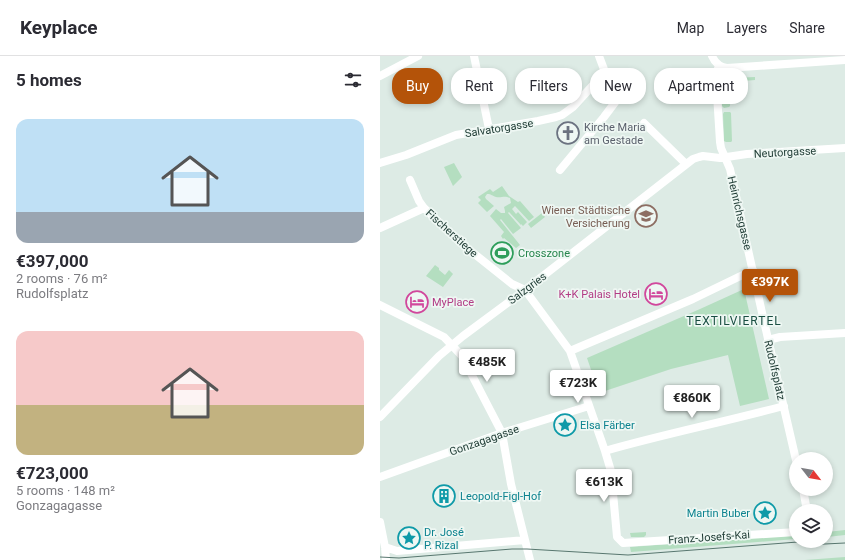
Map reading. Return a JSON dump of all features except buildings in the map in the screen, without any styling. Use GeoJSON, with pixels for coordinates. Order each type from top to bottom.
{"type":"FeatureCollection","features":[{"type":"Feature","properties":{"kind":"street"},"geometry":{"type":"LineString","coordinates":[[380,76],[418,56]]}},
{"type":"Feature","properties":{"kind":"street"},"geometry":{"type":"LineString","coordinates":[[474,56],[489,129]]}},
{"type":"Feature","properties":{"kind":"street"},"geometry":{"type":"LineString","coordinates":[[599,56],[604,68]]}},
{"type":"Feature","properties":{"kind":"street"},"geometry":{"type":"LineString","coordinates":[[712,56],[715,62],[724,68],[815,59],[845,60]]}},
{"type":"Feature","properties":{"kind":"street","name":"Heinrichsgasse"},"geometry":{"type":"LineString","coordinates":[[719,66],[716,85],[720,142],[730,169],[753,270]]}},
{"type":"Feature","properties":{"kind":"street","name":"Salvatorgasse"},"geometry":{"type":"LineString","coordinates":[[380,163],[406,155],[456,135],[538,122],[562,115],[573,107],[590,88]]}},
{"type":"Feature","properties":{"kind":"street"},"geometry":{"type":"LineString","coordinates":[[560,170],[614,104]]}},
{"type":"Feature","properties":{"kind":"street"},"geometry":{"type":"LineString","coordinates":[[644,123],[686,164]]}},
{"type":"Feature","properties":{"kind":"street","name":"Neutorgasse"},"geometry":{"type":"LineString","coordinates":[[725,157],[747,154],[845,148]]}},
{"type":"Feature","properties":{"kind":"street","name":"Salzgries"},"geometry":{"type":"LineString","coordinates":[[380,417],[439,356],[452,345],[686,164],[699,157],[725,157]]}},
{"type":"Feature","properties":{"kind":"street","name":"Fischerstiege"},"geometry":{"type":"LineString","coordinates":[[410,180],[419,201],[424,208],[462,244],[512,284],[525,290]]}},
{"type":"Feature","properties":{"kind":"street"},"geometry":{"type":"LineString","coordinates":[[380,228],[424,208]]}},
{"type":"Feature","properties":{"kind":"street"},"geometry":{"type":"LineString","coordinates":[[570,351],[694,299],[753,270]]}},
{"type":"Feature","properties":{"kind":"street","name":"Rudolfsplatz"},"geometry":{"type":"LineString","coordinates":[[605,451],[784,406],[753,270]]}},
{"type":"Feature","properties":{"kind":"street"},"geometry":{"type":"LineString","coordinates":[[525,290],[570,351],[605,451]]}},
{"type":"Feature","properties":{"kind":"street"},"geometry":{"type":"LineString","coordinates":[[380,305],[444,337],[462,356],[502,433],[511,484],[530,560]]}},
{"type":"Feature","properties":{"kind":"street"},"geometry":{"type":"LineString","coordinates":[[768,340],[780,337],[845,333]]}},
{"type":"Feature","properties":{"kind":"street","name":"Gonzagagasse"},"geometry":{"type":"LineString","coordinates":[[380,477],[502,433],[589,406]]}},
{"type":"Feature","properties":{"kind":"street"},"geometry":{"type":"LineString","coordinates":[[784,406],[794,452]]}},
{"type":"Feature","properties":{"kind":"street","name":"Franz-Josefs-Kai"},"geometry":{"type":"LineString","coordinates":[[605,451],[611,471],[616,537],[623,543],[789,532]]}},
{"type":"Feature","properties":{"kind":"street"},"geometry":{"type":"LineString","coordinates":[[380,522],[386,560]]}},
{"type":"Feature","properties":{"kind":"street"},"geometry":{"type":"LineString","coordinates":[[385,547],[397,551],[525,540]]}},
{"type":"Feature","properties":{"kind":"green space"},"geometry":{"type":"Polygon","coordinates":[[[748,77],[755,77],[755,80],[748,81],[748,77]]]}},
{"type":"Feature","properties":{"kind":"green space"},"geometry":{"type":"Polygon","coordinates":[[[722,104],[730,104],[729,107],[724,108],[722,104]]]}},
{"type":"Feature","properties":{"kind":"green space"},"geometry":{"type":"Polygon","coordinates":[[[724,112],[731,113],[731,142],[724,141],[724,112]]]}},
{"type":"Feature","properties":{"kind":"green space"},"geometry":{"type":"Polygon","coordinates":[[[454,163],[462,177],[453,186],[444,167],[454,163]]]}},
{"type":"Feature","properties":{"kind":"green space"},"geometry":{"type":"Polygon","coordinates":[[[502,186],[509,196],[518,202],[520,201],[534,217],[529,221],[515,206],[512,209],[516,214],[518,212],[527,222],[523,226],[521,225],[509,212],[508,213],[521,228],[513,234],[501,219],[500,220],[520,245],[516,248],[504,238],[503,239],[501,236],[504,232],[490,216],[496,209],[501,213],[505,213],[504,207],[511,203],[510,198],[496,197],[487,194],[485,197],[486,199],[494,206],[487,212],[478,203],[481,200],[478,197],[490,189],[493,192],[502,186]]]}},
{"type":"Feature","properties":{"kind":"green space"},"geometry":{"type":"Polygon","coordinates":[[[542,213],[545,217],[531,228],[528,224],[542,213]]]}},
{"type":"Feature","properties":{"kind":"green space"},"geometry":{"type":"Polygon","coordinates":[[[435,265],[445,275],[449,270],[453,274],[443,287],[426,276],[435,265]]]}},
{"type":"Feature","properties":{"kind":"green space"},"geometry":{"type":"Polygon","coordinates":[[[744,289],[769,399],[740,406],[728,355],[671,369],[599,393],[587,358],[744,289]]]}},
{"type":"Feature","properties":{"kind":"green space"},"geometry":{"type":"Polygon","coordinates":[[[845,530],[845,535],[833,536],[833,531],[845,530]]]}},
{"type":"Feature","properties":{"kind":"green space"},"geometry":{"type":"Polygon","coordinates":[[[646,532],[644,537],[631,537],[630,533],[646,532]]]}},
{"type":"Feature","properties":{"kind":"green space"},"geometry":{"type":"Polygon","coordinates":[[[789,536],[789,540],[631,552],[630,547],[789,536]]]}},
{"type":"Feature","properties":{"kind":"green space"},"geometry":{"type":"Polygon","coordinates":[[[845,557],[845,560],[805,560],[845,557]]]}},
{"type":"Feature","properties":{"kind":"tram line"},"geometry":{"type":"LineString","coordinates":[[380,557],[399,558],[512,549],[628,555],[789,543]]}},
{"type":"Feature","properties":{"kind":"tram line"},"geometry":{"type":"LineString","coordinates":[[833,544],[845,543]]}},
{"type":"Feature","properties":{"kind":"place","name":"Kirche Maria am Gestade"},"geometry":{"type":"Point","coordinates":[568,133]}},
{"type":"Feature","properties":{"kind":"place","name":"Wiener Städtische Versicherung"},"geometry":{"type":"Point","coordinates":[646,216]}},
{"type":"Feature","properties":{"kind":"place","name":"Crosszone"},"geometry":{"type":"Point","coordinates":[502,253]}},
{"type":"Feature","properties":{"kind":"place","name":"K+K Palais Hotel"},"geometry":{"type":"Point","coordinates":[656,294]}},
{"type":"Feature","properties":{"kind":"place","name":"MyPlace"},"geometry":{"type":"Point","coordinates":[417,302]}},
{"type":"Feature","properties":{"kind":"place","name":"Elsa Färber"},"geometry":{"type":"Point","coordinates":[565,425]}},
{"type":"Feature","properties":{"kind":"place","name":"Leopold-Figl-Hof"},"geometry":{"type":"Point","coordinates":[444,496]}},
{"type":"Feature","properties":{"kind":"place","name":"Martin Buber"},"geometry":{"type":"Point","coordinates":[765,513]}},
{"type":"Feature","properties":{"kind":"place","name":"Dr. José P. Rizal"},"geometry":{"type":"Point","coordinates":[409,538]}},
{"type":"Feature","properties":{"kind":"district","name":"TEXTILVIERTEL"},"geometry":{"type":"Point","coordinates":[734,321]}}]}
